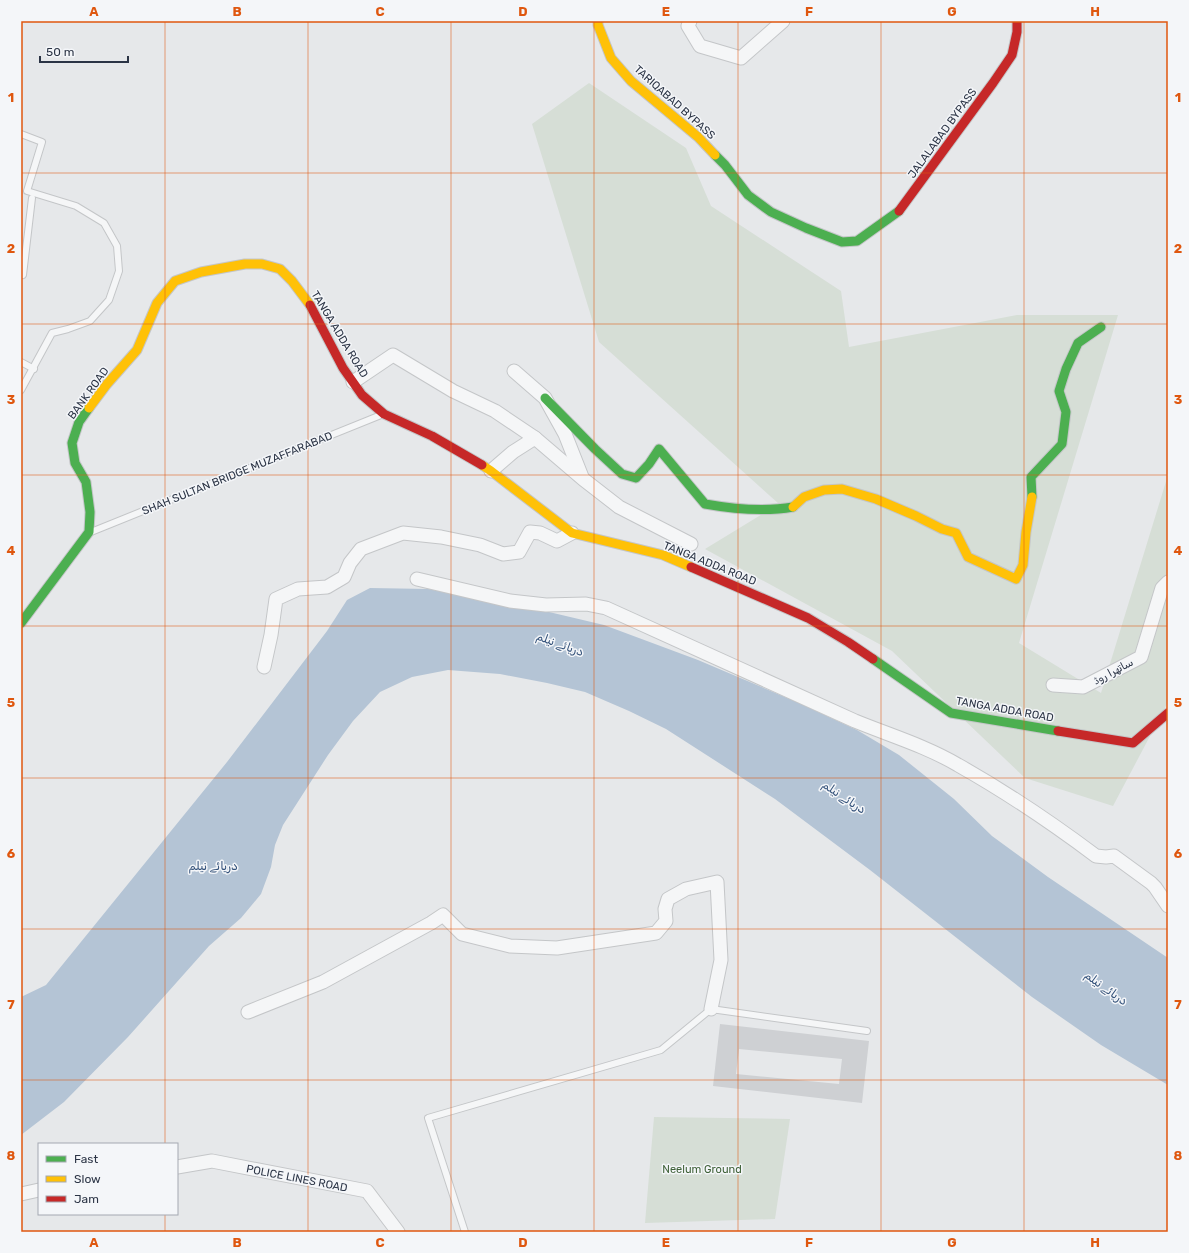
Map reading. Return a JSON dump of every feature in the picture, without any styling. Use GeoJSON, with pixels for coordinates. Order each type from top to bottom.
{"type":"FeatureCollection","features":[{"type":"Feature","properties":{"kind":"main road","name":"TARIQABAD BYPASS"},"geometry":{"type":"LineString","coordinates":[[598,21],[598,25],[611,58],[632,80],[698,137],[725,165],[748,195],[771,212],[806,228],[842,242],[857,241]]}},
{"type":"Feature","properties":{"kind":"main road","name":"JALALABAD BYPASS"},"geometry":{"type":"LineString","coordinates":[[857,241],[901,209],[932,168],[1012,55],[1017,32],[1017,21]]}},
{"type":"Feature","properties":{"kind":"main road","name":"BANK ROAD"},"geometry":{"type":"LineString","coordinates":[[89,532],[90,512],[86,482],[75,463],[72,443],[79,422],[108,384],[137,350],[157,304],[175,281],[201,272],[245,264],[262,264]]}},
{"type":"Feature","properties":{"kind":"main road","name":"TANGA ADDA ROAD"},"geometry":{"type":"LineString","coordinates":[[262,264],[280,269],[292,281],[312,307],[343,368],[362,395],[384,414],[432,436],[491,471],[572,533],[662,555],[808,618],[848,642],[952,713],[1133,743],[1168,714]]}},
{"type":"Feature","properties":{"kind":"main road"},"geometry":{"type":"LineString","coordinates":[[545,398],[622,474],[636,478],[649,464],[659,449],[705,504],[728,508],[771,510],[793,506],[804,496],[824,490],[842,489],[876,499],[942,529],[956,533],[968,557],[1016,579],[1023,565],[1026,532],[1032,498],[1030,476],[1062,444],[1066,412],[1059,391],[1066,369],[1078,343],[1101,327]]}},
{"type":"Feature","properties":{"kind":"main road"},"geometry":{"type":"LineString","coordinates":[[21,623],[89,532]]}},
{"type":"Feature","properties":{"kind":"street"},"geometry":{"type":"LineString","coordinates":[[690,21],[688,26],[700,46],[741,58],[782,21]]}},
{"type":"Feature","properties":{"kind":"street"},"geometry":{"type":"LineString","coordinates":[[353,382],[393,355],[453,391],[495,411],[535,438],[583,479],[619,507],[690,544]]}},
{"type":"Feature","properties":{"kind":"street"},"geometry":{"type":"LineString","coordinates":[[514,371],[545,398],[565,434],[583,479]]}},
{"type":"Feature","properties":{"kind":"street"},"geometry":{"type":"LineString","coordinates":[[491,471],[513,452],[535,438]]}},
{"type":"Feature","properties":{"kind":"street"},"geometry":{"type":"LineString","coordinates":[[264,668],[271,635],[276,599],[298,589],[327,587],[344,577],[350,563],[361,549],[403,533],[480,545],[503,554],[519,552],[530,532],[540,533],[557,541],[572,533]]}},
{"type":"Feature","properties":{"kind":"street"},"geometry":{"type":"LineString","coordinates":[[417,579],[510,601],[546,605],[586,604],[606,608],[855,721],[899,737],[958,764],[1028,808],[1096,856],[1114,856],[1151,883],[1168,906]]}},
{"type":"Feature","properties":{"kind":"street","name":"ساتھرا روڈ"},"geometry":{"type":"LineString","coordinates":[[1053,685],[1083,687],[1141,656],[1162,588],[1168,582]]}},
{"type":"Feature","properties":{"kind":"street"},"geometry":{"type":"LineString","coordinates":[[248,1012],[323,982],[443,915],[462,934],[510,946],[557,948],[656,933],[666,921],[665,909],[668,899],[686,889],[717,882],[721,960],[711,1009]]}},
{"type":"Feature","properties":{"kind":"street","name":"POLICE LINES ROAD"},"geometry":{"type":"LineString","coordinates":[[178,1167],[212,1161],[367,1191],[398,1232]]}},
{"type":"Feature","properties":{"kind":"street"},"geometry":{"type":"LineString","coordinates":[[21,1194],[38,1190]]}},
{"type":"Feature","properties":{"kind":"lane"},"geometry":{"type":"LineString","coordinates":[[21,134],[42,142],[27,191],[76,206],[104,223],[117,246],[119,271],[109,300],[90,321],[52,333],[21,390]]}},
{"type":"Feature","properties":{"kind":"lane"},"geometry":{"type":"LineString","coordinates":[[21,274],[23,275],[32,198]]}},
{"type":"Feature","properties":{"kind":"lane"},"geometry":{"type":"LineString","coordinates":[[21,362],[34,368]]}},
{"type":"Feature","properties":{"kind":"lane","name":"SHAH SULTAN BRIDGE MUZAFFARABAD"},"geometry":{"type":"LineString","coordinates":[[89,532],[384,414]]}},
{"type":"Feature","properties":{"kind":"lane"},"geometry":{"type":"LineString","coordinates":[[465,1232],[428,1118],[661,1050],[711,1009],[867,1031]]}},
{"type":"Feature","properties":{"kind":"green space"},"geometry":{"type":"Polygon","coordinates":[[[589,83],[686,148],[711,206],[841,291],[849,347],[1017,315],[1118,315],[1019,643],[1101,693],[1168,475],[1168,702],[1113,806],[1025,778],[892,651],[705,549],[779,504],[599,342],[532,124],[589,83]]]}},
{"type":"Feature","properties":{"kind":"green space","name":"Neelum Ground"},"geometry":{"type":"Polygon","coordinates":[[[654,1117],[790,1119],[775,1219],[645,1223],[654,1117]]]}},
{"type":"Feature","properties":{"kind":"water","name":"دریائے نیلم"},"geometry":{"type":"Polygon","coordinates":[[[370,588],[429,589],[549,612],[604,625],[698,660],[799,703],[857,730],[899,755],[954,799],[992,836],[1048,877],[1168,958],[1168,1085],[1101,1045],[1032,997],[870,870],[775,799],[666,729],[585,692],[500,674],[448,670],[412,677],[380,692],[353,721],[328,755],[283,825],[275,845],[271,867],[261,894],[241,918],[209,946],[128,1037],[64,1102],[21,1135],[21,997],[46,985],[227,762],[327,631],[347,600],[370,588]]]}},
{"type":"Feature","properties":{"kind":"building"},"geometry":{"type":"Polygon","coordinates":[[[720,1024],[869,1041],[862,1103],[713,1086],[720,1024]],[[739,1049],[736,1074],[839,1084],[842,1059],[739,1049]]]}},
{"type":"Feature","properties":{"kind":"traffic: fast"},"geometry":{"type":"LineString","coordinates":[[715,155],[725,165],[748,195],[771,212],[842,242],[857,241],[899,211]]}},
{"type":"Feature","properties":{"kind":"traffic: fast"},"geometry":{"type":"LineString","coordinates":[[1032,497],[1031,477],[1062,444],[1066,412],[1059,391],[1066,369],[1078,343],[1101,327]]}},
{"type":"Feature","properties":{"kind":"traffic: fast"},"geometry":{"type":"LineString","coordinates":[[545,398],[622,474],[636,478],[649,464],[659,449],[705,504],[749,509],[782,509],[793,507]]}},
{"type":"Feature","properties":{"kind":"traffic: fast"},"geometry":{"type":"LineString","coordinates":[[21,623],[89,532],[90,512],[86,482],[75,463],[72,443],[79,422],[89,408]]}},
{"type":"Feature","properties":{"kind":"traffic: fast"},"geometry":{"type":"LineString","coordinates":[[873,659],[951,713],[1058,731]]}},
{"type":"Feature","properties":{"kind":"traffic: slow"},"geometry":{"type":"LineString","coordinates":[[598,21],[598,25],[611,58],[631,81],[698,137],[715,155]]}},
{"type":"Feature","properties":{"kind":"traffic: slow"},"geometry":{"type":"LineString","coordinates":[[89,408],[107,384],[137,350],[157,303],[175,281],[201,272],[245,264],[262,264],[280,269],[292,281],[310,305]]}},
{"type":"Feature","properties":{"kind":"traffic: slow"},"geometry":{"type":"LineString","coordinates":[[482,465],[572,533],[663,555],[691,567]]}},
{"type":"Feature","properties":{"kind":"traffic: slow"},"geometry":{"type":"LineString","coordinates":[[793,507],[804,497],[824,490],[842,489],[876,499],[942,529],[956,533],[968,557],[1016,579],[1023,565],[1026,532],[1032,497]]}},
{"type":"Feature","properties":{"kind":"traffic: jam"},"geometry":{"type":"LineString","coordinates":[[899,211],[1012,55],[1017,32],[1017,21]]}},
{"type":"Feature","properties":{"kind":"traffic: jam"},"geometry":{"type":"LineString","coordinates":[[310,305],[343,368],[362,395],[384,414],[432,436],[482,465]]}},
{"type":"Feature","properties":{"kind":"traffic: jam"},"geometry":{"type":"LineString","coordinates":[[691,567],[808,618],[873,659]]}},
{"type":"Feature","properties":{"kind":"traffic: jam"},"geometry":{"type":"LineString","coordinates":[[1058,731],[1133,743],[1168,713]]}}]}
